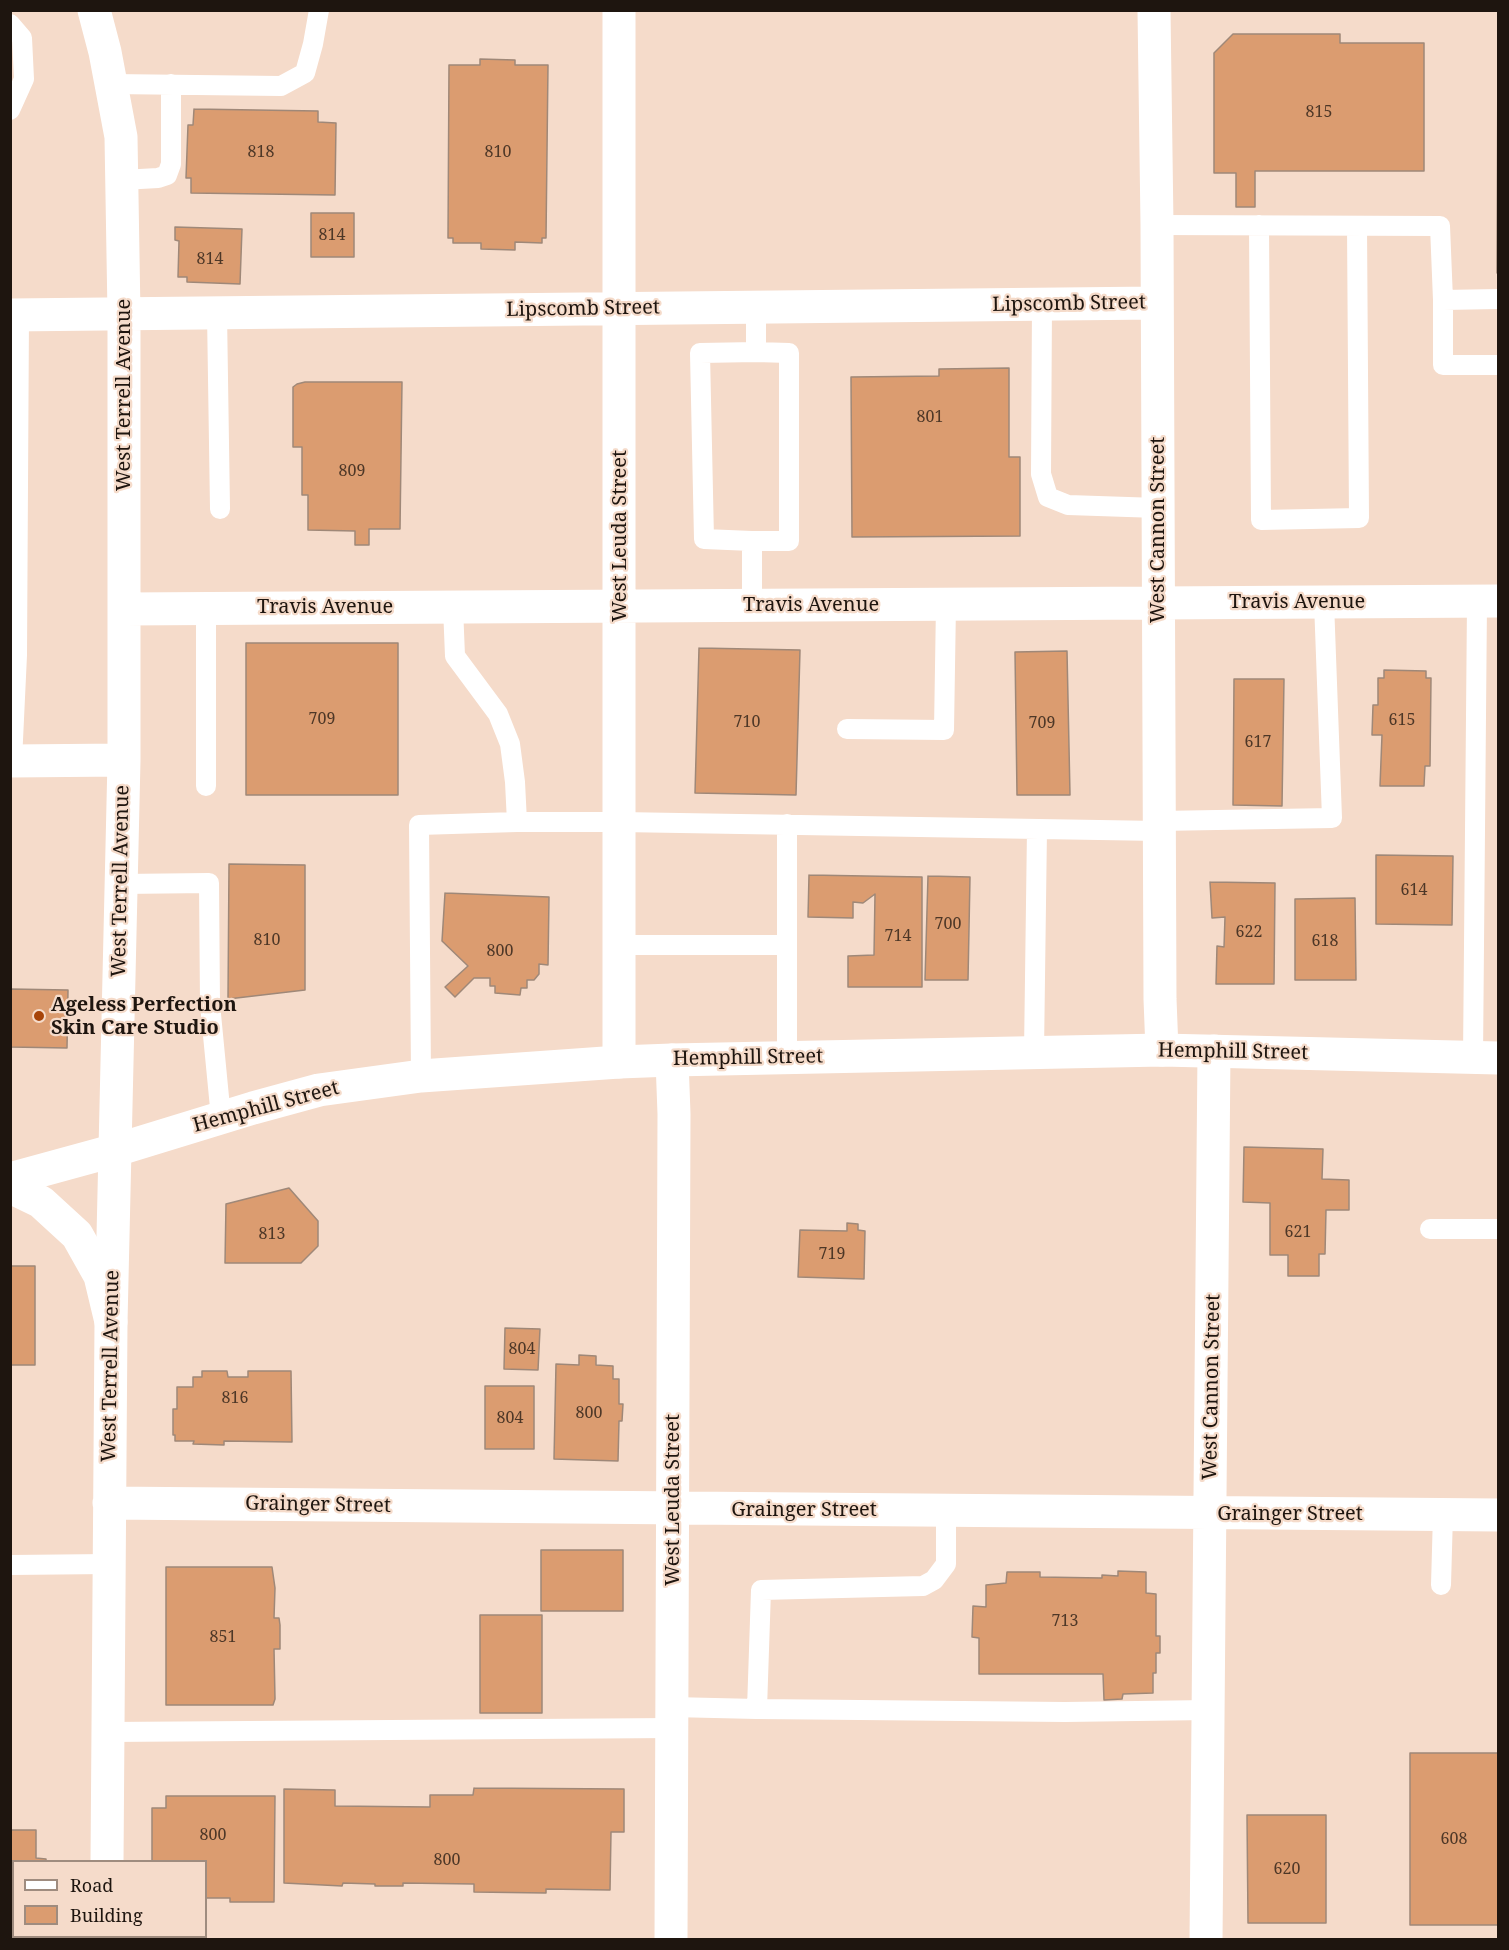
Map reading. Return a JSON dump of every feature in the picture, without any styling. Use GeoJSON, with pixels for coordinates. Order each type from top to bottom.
{"type":"FeatureCollection","features":[{"type":"Feature","properties":{"kind":"street","name":"West Terrell Avenue"},"geometry":{"type":"LineString","coordinates":[[94,10],[121,137],[124,314],[124,760],[111,1322],[107,1860]]}},
{"type":"Feature","properties":{"kind":"street","name":"West Leuda Street"},"geometry":{"type":"LineString","coordinates":[[619,10],[619,1062]]}},
{"type":"Feature","properties":{"kind":"street","name":"West Cannon Street"},"geometry":{"type":"LineString","coordinates":[[1154,10],[1162,1050]]}},
{"type":"Feature","properties":{"kind":"street","name":"Lipscomb Street"},"geometry":{"type":"LineString","coordinates":[[15,315],[1156,303]]}},
{"type":"Feature","properties":{"kind":"street","name":"Travis Avenue"},"geometry":{"type":"LineString","coordinates":[[124,609],[1488,602]]}},
{"type":"Feature","properties":{"kind":"street"},"geometry":{"type":"LineString","coordinates":[[11,761],[124,760]]}},
{"type":"Feature","properties":{"kind":"street","name":"Hemphill Street"},"geometry":{"type":"LineString","coordinates":[[10,1179],[319,1090],[421,1076],[619,1062],[1034,1052],[1162,1050],[1486,1058]]}},
{"type":"Feature","properties":{"kind":"street","name":"West Cannon Street"},"geometry":{"type":"LineString","coordinates":[[1206,1940],[1214,1051]]}},
{"type":"Feature","properties":{"kind":"street","name":"West Leuda Street"},"geometry":{"type":"LineString","coordinates":[[671,1940],[674,1090],[672,1060]]}},
{"type":"Feature","properties":{"kind":"street"},"geometry":{"type":"LineString","coordinates":[[10,1187],[42,1202],[77,1235],[100,1276],[111,1322]]}},
{"type":"Feature","properties":{"kind":"street","name":"Grainger Street"},"geometry":{"type":"LineString","coordinates":[[109,1503],[1498,1515]]}},
{"type":"Feature","properties":{"kind":"lane"},"geometry":{"type":"LineString","coordinates":[[111,84],[281,86],[305,73],[319,10]]}},
{"type":"Feature","properties":{"kind":"lane"},"geometry":{"type":"LineString","coordinates":[[10,24],[22,38],[24,79],[10,110]]}},
{"type":"Feature","properties":{"kind":"lane"},"geometry":{"type":"LineString","coordinates":[[122,180],[158,178],[167,175],[171,164],[171,84]]}},
{"type":"Feature","properties":{"kind":"lane"},"geometry":{"type":"LineString","coordinates":[[1157,225],[1440,226],[1443,365],[1498,365]]}},
{"type":"Feature","properties":{"kind":"lane"},"geometry":{"type":"LineString","coordinates":[[1259,225],[1261,520],[1359,518],[1357,226]]}},
{"type":"Feature","properties":{"kind":"lane"},"geometry":{"type":"LineString","coordinates":[[1443,300],[1498,299]]}},
{"type":"Feature","properties":{"kind":"lane"},"geometry":{"type":"LineString","coordinates":[[1042,304],[1041,474],[1048,497],[1068,506],[1158,508]]}},
{"type":"Feature","properties":{"kind":"lane"},"geometry":{"type":"LineString","coordinates":[[756,307],[756,352]]}},
{"type":"Feature","properties":{"kind":"lane"},"geometry":{"type":"LineString","coordinates":[[218,313],[220,509]]}},
{"type":"Feature","properties":{"kind":"lane"},"geometry":{"type":"LineString","coordinates":[[11,761],[14,655],[15,315]]}},
{"type":"Feature","properties":{"kind":"lane"},"geometry":{"type":"LineString","coordinates":[[756,352],[789,353],[789,541],[704,539],[699,353],[756,352]]}},
{"type":"Feature","properties":{"kind":"lane"},"geometry":{"type":"LineString","coordinates":[[752,541],[752,605]]}},
{"type":"Feature","properties":{"kind":"lane"},"geometry":{"type":"LineString","coordinates":[[421,1076],[419,825],[620,822],[1037,829],[1332,818],[1324,602]]}},
{"type":"Feature","properties":{"kind":"lane"},"geometry":{"type":"LineString","coordinates":[[1486,1058],[1488,602]]}},
{"type":"Feature","properties":{"kind":"lane"},"geometry":{"type":"LineString","coordinates":[[847,729],[944,730],[946,604]]}},
{"type":"Feature","properties":{"kind":"lane"},"geometry":{"type":"LineString","coordinates":[[453,607],[455,656],[498,714],[510,744],[517,822]]}},
{"type":"Feature","properties":{"kind":"lane"},"geometry":{"type":"LineString","coordinates":[[206,608],[206,786]]}},
{"type":"Feature","properties":{"kind":"lane"},"geometry":{"type":"LineString","coordinates":[[787,1057],[788,824]]}},
{"type":"Feature","properties":{"kind":"lane"},"geometry":{"type":"LineString","coordinates":[[1034,1052],[1037,829]]}},
{"type":"Feature","properties":{"kind":"lane"},"geometry":{"type":"LineString","coordinates":[[121,884],[209,883],[210,1004],[221,1118]]}},
{"type":"Feature","properties":{"kind":"lane"},"geometry":{"type":"LineString","coordinates":[[620,945],[787,945]]}},
{"type":"Feature","properties":{"kind":"lane"},"geometry":{"type":"LineString","coordinates":[[1430,1229],[1498,1229]]}},
{"type":"Feature","properties":{"kind":"lane"},"geometry":{"type":"LineString","coordinates":[[757,1709],[760,1590],[923,1586],[933,1580],[946,1564],[946,1511]]}},
{"type":"Feature","properties":{"kind":"lane"},"geometry":{"type":"LineString","coordinates":[[1441,1585],[1443,1514]]}},
{"type":"Feature","properties":{"kind":"lane"},"geometry":{"type":"LineString","coordinates":[[10,1565],[109,1564]]}},
{"type":"Feature","properties":{"kind":"lane"},"geometry":{"type":"LineString","coordinates":[[108,1732],[672,1718],[757,1709],[1065,1712],[1209,1710]]}},
{"type":"Feature","properties":{"kind":"building"},"geometry":{"type":"Polygon","coordinates":[[[1233,34],[1340,34],[1340,43],[1424,43],[1424,171],[1255,171],[1255,207],[1236,207],[1236,173],[1214,173],[1214,53],[1233,34]]]}},
{"type":"Feature","properties":{"kind":"building"},"geometry":{"type":"Polygon","coordinates":[[[1498,43],[1498,273],[1497,273],[1498,43]]]}},
{"type":"Feature","properties":{"kind":"building"},"geometry":{"type":"Polygon","coordinates":[[[480,59],[515,60],[515,65],[548,65],[546,238],[542,238],[542,243],[515,242],[515,250],[481,249],[481,243],[453,243],[453,238],[448,238],[449,65],[480,65],[480,59]]]}},
{"type":"Feature","properties":{"kind":"building"},"geometry":{"type":"Polygon","coordinates":[[[194,109],[318,111],[318,122],[336,123],[335,195],[191,193],[191,178],[186,178],[188,125],[193,125],[194,109]]]}},
{"type":"Feature","properties":{"kind":"building"},"geometry":{"type":"Polygon","coordinates":[[[311,213],[354,213],[354,257],[311,257],[311,213]]]}},
{"type":"Feature","properties":{"kind":"building"},"geometry":{"type":"Polygon","coordinates":[[[175,227],[242,229],[240,284],[187,282],[187,277],[178,277],[179,241],[175,240],[175,227]]]}},
{"type":"Feature","properties":{"kind":"building"},"geometry":{"type":"Polygon","coordinates":[[[1009,368],[1009,457],[1020,457],[1020,536],[852,537],[851,377],[939,376],[939,369],[1009,368]]]}},
{"type":"Feature","properties":{"kind":"building"},"geometry":{"type":"Polygon","coordinates":[[[305,382],[402,382],[400,529],[369,529],[369,545],[355,545],[355,531],[308,530],[308,495],[302,495],[302,447],[293,447],[293,387],[305,382]]]}},
{"type":"Feature","properties":{"kind":"building"},"geometry":{"type":"Polygon","coordinates":[[[246,643],[398,643],[398,795],[246,795],[246,643]]]}},
{"type":"Feature","properties":{"kind":"building"},"geometry":{"type":"Polygon","coordinates":[[[699,648],[800,650],[796,795],[695,793],[699,648]]]}},
{"type":"Feature","properties":{"kind":"building"},"geometry":{"type":"Polygon","coordinates":[[[1067,651],[1070,795],[1017,795],[1015,652],[1067,651]]]}},
{"type":"Feature","properties":{"kind":"building"},"geometry":{"type":"Polygon","coordinates":[[[1384,670],[1426,671],[1426,678],[1431,678],[1430,766],[1425,766],[1424,786],[1380,786],[1382,735],[1372,735],[1373,705],[1378,705],[1378,678],[1384,678],[1384,670]]]}},
{"type":"Feature","properties":{"kind":"building"},"geometry":{"type":"Polygon","coordinates":[[[1234,679],[1284,679],[1282,806],[1233,805],[1234,679]]]}},
{"type":"Feature","properties":{"kind":"building"},"geometry":{"type":"Polygon","coordinates":[[[1376,855],[1453,856],[1452,925],[1376,924],[1376,855]]]}},
{"type":"Feature","properties":{"kind":"building"},"geometry":{"type":"Polygon","coordinates":[[[229,864],[305,865],[305,990],[228,999],[229,864]]]}},
{"type":"Feature","properties":{"kind":"building"},"geometry":{"type":"Polygon","coordinates":[[[809,875],[922,877],[922,987],[848,987],[848,956],[874,955],[875,894],[863,903],[853,902],[853,918],[808,917],[809,875]]]}},
{"type":"Feature","properties":{"kind":"building"},"geometry":{"type":"Polygon","coordinates":[[[928,876],[970,877],[968,980],[925,980],[928,876]]]}},
{"type":"Feature","properties":{"kind":"building"},"geometry":{"type":"Polygon","coordinates":[[[1210,882],[1275,883],[1274,984],[1216,984],[1217,946],[1224,947],[1225,917],[1212,918],[1210,882]]]}},
{"type":"Feature","properties":{"kind":"building"},"geometry":{"type":"Polygon","coordinates":[[[445,893],[549,897],[548,965],[539,964],[539,974],[534,980],[527,980],[527,988],[521,988],[520,995],[495,993],[495,986],[490,986],[490,978],[474,978],[455,997],[445,987],[468,966],[442,941],[445,893]]]}},
{"type":"Feature","properties":{"kind":"building"},"geometry":{"type":"Polygon","coordinates":[[[1355,898],[1356,980],[1295,980],[1295,899],[1355,898]]]}},
{"type":"Feature","properties":{"kind":"building","name":"Ageless Perfection Skin Care Studio"},"geometry":{"type":"Polygon","coordinates":[[[10,989],[68,990],[67,1048],[10,1047],[10,989]]]}},
{"type":"Feature","properties":{"kind":"building"},"geometry":{"type":"Polygon","coordinates":[[[1244,1147],[1323,1149],[1322,1179],[1349,1180],[1349,1210],[1326,1210],[1325,1254],[1319,1254],[1319,1276],[1288,1276],[1288,1255],[1270,1255],[1270,1203],[1243,1202],[1244,1147]]]}},
{"type":"Feature","properties":{"kind":"building"},"geometry":{"type":"Polygon","coordinates":[[[289,1188],[318,1221],[318,1246],[301,1263],[225,1263],[226,1204],[289,1188]]]}},
{"type":"Feature","properties":{"kind":"building"},"geometry":{"type":"Polygon","coordinates":[[[847,1223],[858,1224],[858,1230],[865,1231],[864,1279],[798,1277],[800,1230],[847,1231],[847,1223]]]}},
{"type":"Feature","properties":{"kind":"building"},"geometry":{"type":"Polygon","coordinates":[[[10,1266],[35,1266],[35,1365],[10,1365],[10,1266]]]}},
{"type":"Feature","properties":{"kind":"building"},"geometry":{"type":"Polygon","coordinates":[[[505,1328],[540,1329],[538,1370],[504,1369],[505,1328]]]}},
{"type":"Feature","properties":{"kind":"building"},"geometry":{"type":"Polygon","coordinates":[[[579,1355],[596,1356],[596,1365],[613,1366],[613,1379],[619,1379],[619,1404],[623,1404],[622,1421],[619,1421],[618,1461],[554,1459],[556,1364],[579,1365],[579,1355]]]}},
{"type":"Feature","properties":{"kind":"building"},"geometry":{"type":"Polygon","coordinates":[[[202,1371],[227,1371],[228,1377],[248,1377],[248,1371],[291,1371],[292,1442],[224,1441],[224,1445],[175,1441],[173,1409],[177,1409],[177,1387],[193,1387],[193,1377],[202,1377],[202,1371]]]}},
{"type":"Feature","properties":{"kind":"building"},"geometry":{"type":"Polygon","coordinates":[[[485,1386],[534,1386],[534,1449],[485,1449],[485,1386]]]}},
{"type":"Feature","properties":{"kind":"building"},"geometry":{"type":"Polygon","coordinates":[[[541,1550],[623,1550],[623,1611],[541,1611],[541,1550]]]}},
{"type":"Feature","properties":{"kind":"building"},"geometry":{"type":"Polygon","coordinates":[[[166,1567],[272,1567],[275,1588],[274,1618],[279,1618],[280,1625],[280,1649],[274,1649],[275,1699],[273,1705],[166,1705],[166,1567]]]}},
{"type":"Feature","properties":{"kind":"building"},"geometry":{"type":"Polygon","coordinates":[[[1118,1571],[1146,1572],[1146,1593],[1156,1594],[1156,1636],[1160,1636],[1160,1653],[1156,1653],[1153,1693],[1123,1694],[1122,1699],[1104,1700],[1103,1674],[979,1674],[979,1638],[972,1637],[973,1606],[986,1607],[986,1585],[1006,1583],[1007,1572],[1040,1572],[1040,1577],[1102,1578],[1102,1575],[1118,1576],[1118,1571]]]}},
{"type":"Feature","properties":{"kind":"building"},"geometry":{"type":"Polygon","coordinates":[[[480,1615],[542,1615],[542,1713],[480,1713],[480,1615]]]}},
{"type":"Feature","properties":{"kind":"building"},"geometry":{"type":"Polygon","coordinates":[[[1410,1753],[1498,1753],[1498,1925],[1410,1925],[1410,1753]]]}},
{"type":"Feature","properties":{"kind":"building"},"geometry":{"type":"Polygon","coordinates":[[[474,1788],[624,1789],[624,1832],[611,1832],[610,1890],[546,1889],[546,1893],[474,1892],[474,1884],[403,1883],[403,1886],[375,1886],[375,1884],[343,1883],[342,1886],[284,1883],[284,1789],[335,1790],[335,1806],[430,1807],[430,1795],[473,1795],[474,1788]]]}},
{"type":"Feature","properties":{"kind":"building"},"geometry":{"type":"Polygon","coordinates":[[[166,1796],[275,1796],[274,1902],[230,1902],[230,1898],[207,1898],[207,1860],[152,1860],[152,1808],[166,1808],[166,1796]]]}},
{"type":"Feature","properties":{"kind":"building"},"geometry":{"type":"Polygon","coordinates":[[[1247,1815],[1326,1815],[1326,1923],[1248,1923],[1247,1815]]]}},
{"type":"Feature","properties":{"kind":"building"},"geometry":{"type":"Polygon","coordinates":[[[10,1830],[36,1830],[36,1858],[46,1860],[12,1860],[12,1938],[34,1938],[34,1940],[10,1940],[10,1830]]]}},
{"type":"Feature","properties":{"kind":"place","name":"Ageless Perfection Skin Care Studio"},"geometry":{"type":"Point","coordinates":[39,1016]}}]}
